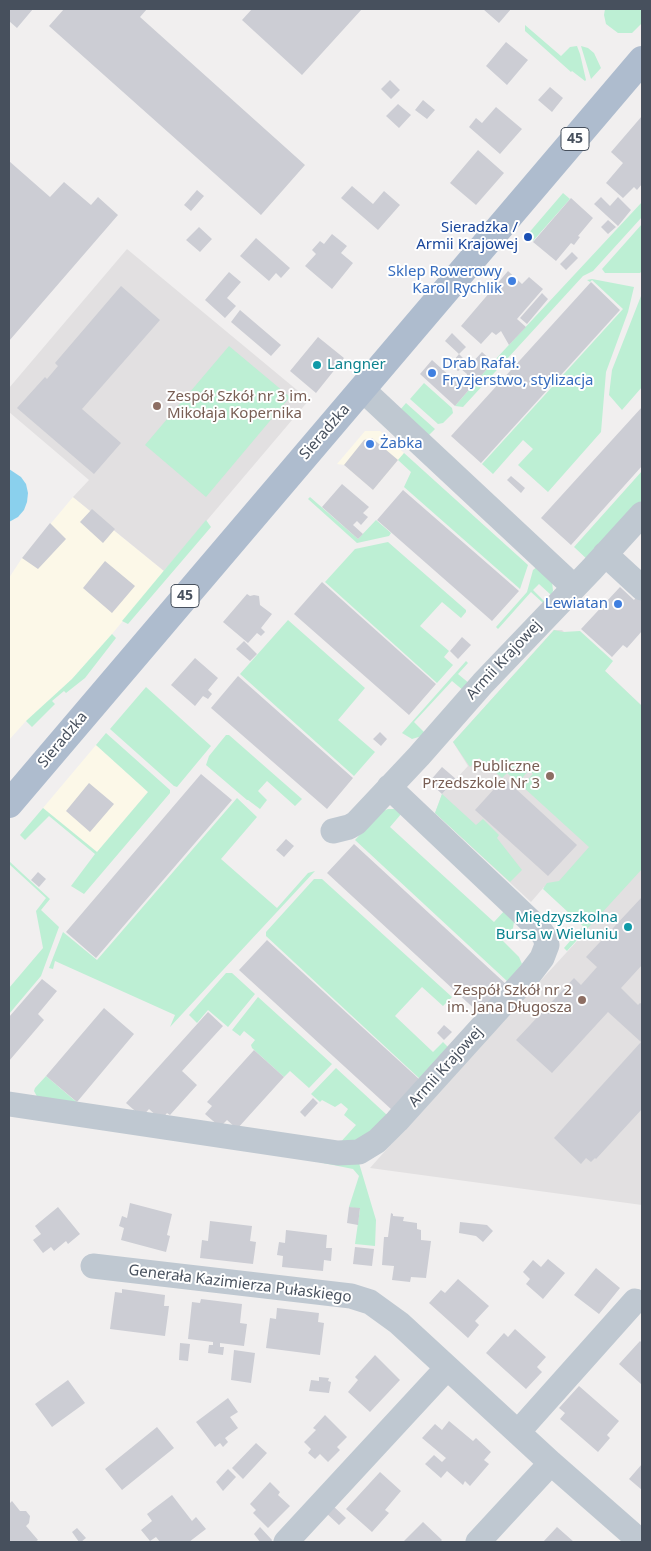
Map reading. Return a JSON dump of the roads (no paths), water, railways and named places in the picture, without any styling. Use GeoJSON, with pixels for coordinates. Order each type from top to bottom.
{"type":"FeatureCollection","features":[{"type":"Feature","properties":{"kind":"main road","name":"Sieradzka"},"geometry":{"type":"LineString","coordinates":[[9,804],[642,60]]}},
{"type":"Feature","properties":{"kind":"street"},"geometry":{"type":"LineString","coordinates":[[362,389],[574,586]]}},
{"type":"Feature","properties":{"kind":"street","name":"Armii Krajowej"},"geometry":{"type":"LineString","coordinates":[[9,1104],[338,1153],[359,1152],[377,1141],[530,975],[542,958],[547,945],[545,937],[539,929],[389,787],[483,683],[642,514]]}},
{"type":"Feature","properties":{"kind":"street"},"geometry":{"type":"LineString","coordinates":[[605,554],[642,588]]}},
{"type":"Feature","properties":{"kind":"street"},"geometry":{"type":"LineString","coordinates":[[333,832],[356,823],[389,787]]}},
{"type":"Feature","properties":{"kind":"street","name":"Generała Kazimierza Pułaskiego"},"geometry":{"type":"LineString","coordinates":[[93,1266],[351,1296],[370,1302],[399,1323],[551,1463],[641,1542]]}},
{"type":"Feature","properties":{"kind":"street"},"geometry":{"type":"LineString","coordinates":[[518,1432],[635,1301]]}},
{"type":"Feature","properties":{"kind":"street"},"geometry":{"type":"LineString","coordinates":[[286,1542],[447,1368]]}},
{"type":"Feature","properties":{"kind":"street"},"geometry":{"type":"LineString","coordinates":[[478,1542],[551,1463]]}},
{"type":"Feature","properties":{"kind":"water"},"geometry":{"type":"Polygon","coordinates":[[[9,469],[21,477],[26,484],[28,493],[24,510],[18,517],[9,522],[9,469]]]}},
{"type":"Feature","properties":{"kind":"place","name":"Sieradzka / Armii Krajowej"},"geometry":{"type":"Point","coordinates":[528,237]}},
{"type":"Feature","properties":{"kind":"place","name":"Sklep Rowerowy Karol Rychlik"},"geometry":{"type":"Point","coordinates":[512,281]}},
{"type":"Feature","properties":{"kind":"place","name":"Langner"},"geometry":{"type":"Point","coordinates":[317,365]}},
{"type":"Feature","properties":{"kind":"place","name":"Drab Rafał. Fryzjerstwo, stylizacja"},"geometry":{"type":"Point","coordinates":[432,373]}},
{"type":"Feature","properties":{"kind":"place","name":"Zespół Szkół nr 3 im. Mikołaja Kopernika"},"geometry":{"type":"Point","coordinates":[157,406]}},
{"type":"Feature","properties":{"kind":"place","name":"Żabka"},"geometry":{"type":"Point","coordinates":[370,444]}},
{"type":"Feature","properties":{"kind":"place","name":"Lewiatan"},"geometry":{"type":"Point","coordinates":[618,604]}},
{"type":"Feature","properties":{"kind":"place","name":"Publiczne Przedszkole Nr 3"},"geometry":{"type":"Point","coordinates":[550,776]}},
{"type":"Feature","properties":{"kind":"place","name":"Międzyszkolna Bursa w Wieluniu"},"geometry":{"type":"Point","coordinates":[628,927]}},
{"type":"Feature","properties":{"kind":"place","name":"Zespół Szkół nr 2 im. Jana Długosza"},"geometry":{"type":"Point","coordinates":[582,1000]}}]}
